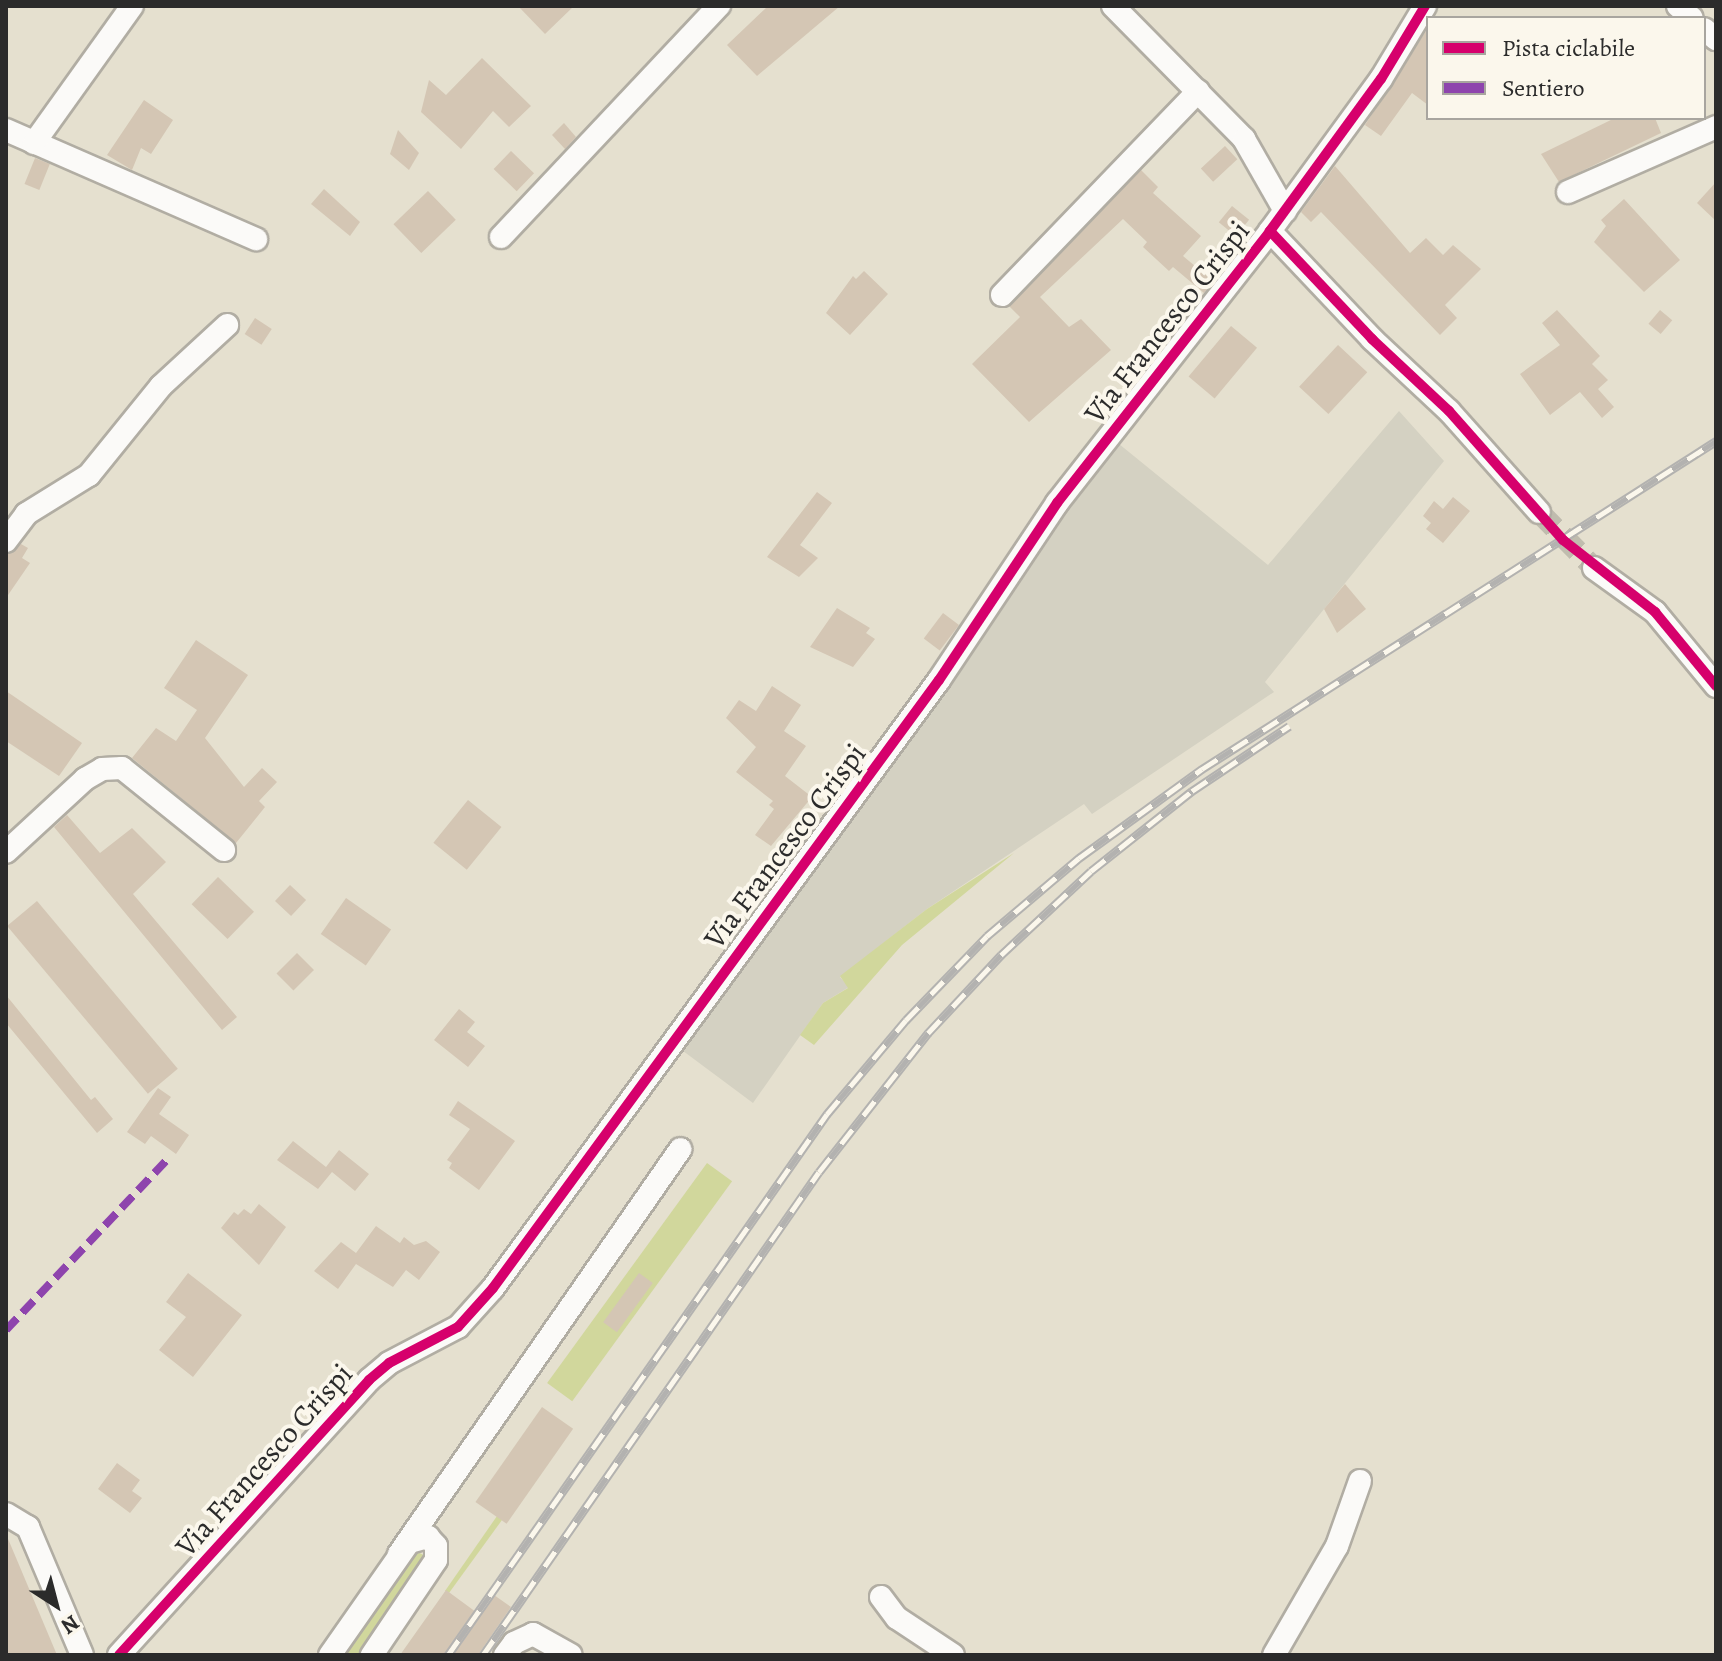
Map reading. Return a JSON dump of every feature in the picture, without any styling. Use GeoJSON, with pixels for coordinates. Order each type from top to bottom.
{"type":"FeatureCollection","features":[{"type":"Feature","properties":{"kind":"street"},"geometry":{"type":"LineString","coordinates":[[34,143],[132,6]]}},
{"type":"Feature","properties":{"kind":"street"},"geometry":{"type":"LineString","coordinates":[[501,237],[719,6]]}},
{"type":"Feature","properties":{"kind":"street"},"geometry":{"type":"LineString","coordinates":[[1113,6],[1244,139],[1285,211]]}},
{"type":"Feature","properties":{"kind":"street","name":"Via Francesco Crispi"},"geometry":{"type":"LineString","coordinates":[[119,1655],[369,1380],[389,1363],[447,1334],[479,1306],[939,680],[1057,503],[1285,211],[1381,79],[1425,6]]}},
{"type":"Feature","properties":{"kind":"street"},"geometry":{"type":"LineString","coordinates":[[1002,295],[1198,91]]}},
{"type":"Feature","properties":{"kind":"street"},"geometry":{"type":"LineString","coordinates":[[1568,192],[1716,127]]}},
{"type":"Feature","properties":{"kind":"street"},"geometry":{"type":"LineString","coordinates":[[6,130],[256,239]]}},
{"type":"Feature","properties":{"kind":"street"},"geometry":{"type":"LineString","coordinates":[[1270,231],[1372,339],[1449,411],[1539,512]]}},
{"type":"Feature","properties":{"kind":"street"},"geometry":{"type":"LineString","coordinates":[[6,541],[33,509],[89,475],[161,386],[227,325]]}},
{"type":"Feature","properties":{"kind":"street"},"geometry":{"type":"LineString","coordinates":[[1594,568],[1655,612],[1716,686]]}},
{"type":"Feature","properties":{"kind":"street"},"geometry":{"type":"LineString","coordinates":[[6,852],[85,779],[102,769],[122,768],[224,850]]}},
{"type":"Feature","properties":{"kind":"street"},"geometry":{"type":"LineString","coordinates":[[330,1655],[680,1149]]}},
{"type":"Feature","properties":{"kind":"street"},"geometry":{"type":"LineString","coordinates":[[1274,1655],[1337,1546],[1360,1481]]}},
{"type":"Feature","properties":{"kind":"street"},"geometry":{"type":"LineString","coordinates":[[6,1514],[28,1527],[82,1655]]}},
{"type":"Feature","properties":{"kind":"street"},"geometry":{"type":"LineString","coordinates":[[372,1655],[432,1568],[437,1551],[432,1540],[422,1535],[399,1554]]}},
{"type":"Feature","properties":{"kind":"street"},"geometry":{"type":"LineString","coordinates":[[881,1597],[897,1618],[953,1655]]}},
{"type":"Feature","properties":{"kind":"street"},"geometry":{"type":"LineString","coordinates":[[505,1655],[514,1643],[533,1634],[571,1655]]}},
{"type":"Feature","properties":{"kind":"shaded area"},"geometry":{"type":"Polygon","coordinates":[[[1399,411],[1444,461],[1265,682],[1274,692],[1092,814],[1084,804],[927,909],[840,977],[849,987],[823,1003],[753,1103],[671,1042],[1108,435],[1268,565],[1399,411]]]}},
{"type":"Feature","properties":{"kind":"green space"},"geometry":{"type":"Polygon","coordinates":[[[1014,853],[902,945],[814,1045],[800,1035],[823,1003],[848,988],[840,976],[927,909],[1014,853]]]}},
{"type":"Feature","properties":{"kind":"green space"},"geometry":{"type":"Polygon","coordinates":[[[707,1163],[732,1181],[572,1401],[547,1383],[707,1163]]]}},
{"type":"Feature","properties":{"kind":"green space"},"geometry":{"type":"Polygon","coordinates":[[[497,1516],[502,1520],[449,1593],[445,1591],[497,1516]]]}},
{"type":"Feature","properties":{"kind":"green space"},"geometry":{"type":"Polygon","coordinates":[[[418,1552],[427,1557],[364,1655],[345,1655],[418,1552]]]}},
{"type":"Feature","properties":{"kind":"building"},"geometry":{"type":"Polygon","coordinates":[[[518,6],[574,6],[545,34],[518,6]]]}},
{"type":"Feature","properties":{"kind":"building"},"geometry":{"type":"Polygon","coordinates":[[[768,6],[840,6],[757,76],[727,45],[768,6]]]}},
{"type":"Feature","properties":{"kind":"building"},"geometry":{"type":"Polygon","coordinates":[[[1426,31],[1426,104],[1412,93],[1381,136],[1365,125],[1426,31]]]}},
{"type":"Feature","properties":{"kind":"building"},"geometry":{"type":"Polygon","coordinates":[[[482,58],[531,106],[509,127],[493,111],[461,149],[421,112],[429,80],[446,95],[482,58]]]}},
{"type":"Feature","properties":{"kind":"building"},"geometry":{"type":"Polygon","coordinates":[[[144,100],[173,120],[151,154],[141,148],[132,170],[107,155],[144,100]]]}},
{"type":"Feature","properties":{"kind":"building"},"geometry":{"type":"Polygon","coordinates":[[[1611,120],[1656,120],[1661,133],[1559,182],[1541,154],[1611,120]]]}},
{"type":"Feature","properties":{"kind":"building"},"geometry":{"type":"Polygon","coordinates":[[[564,123],[576,137],[565,149],[552,135],[564,123]]]}},
{"type":"Feature","properties":{"kind":"building"},"geometry":{"type":"Polygon","coordinates":[[[398,130],[419,153],[409,170],[390,154],[398,130]]]}},
{"type":"Feature","properties":{"kind":"building"},"geometry":{"type":"Polygon","coordinates":[[[1225,146],[1237,159],[1213,182],[1201,169],[1225,146]]]}},
{"type":"Feature","properties":{"kind":"building"},"geometry":{"type":"Polygon","coordinates":[[[511,151],[534,173],[517,191],[494,169],[511,151]]]}},
{"type":"Feature","properties":{"kind":"building"},"geometry":{"type":"Polygon","coordinates":[[[35,158],[50,164],[39,190],[25,184],[35,158]]]}},
{"type":"Feature","properties":{"kind":"building"},"geometry":{"type":"Polygon","coordinates":[[[1335,166],[1410,253],[1426,238],[1443,255],[1453,245],[1481,269],[1445,305],[1457,318],[1440,335],[1321,212],[1311,222],[1301,212],[1335,166]]]}},
{"type":"Feature","properties":{"kind":"building"},"geometry":{"type":"Polygon","coordinates":[[[1141,170],[1158,187],[1153,193],[1201,236],[1183,256],[1213,281],[1204,293],[1173,267],[1169,271],[1143,247],[1147,242],[1123,219],[1040,297],[1069,327],[1081,319],[1111,350],[1029,422],[972,364],[1020,317],[1009,306],[1141,170]]]}},
{"type":"Feature","properties":{"kind":"building"},"geometry":{"type":"Polygon","coordinates":[[[1716,182],[1716,221],[1697,203],[1716,182]]]}},
{"type":"Feature","properties":{"kind":"building"},"geometry":{"type":"Polygon","coordinates":[[[324,189],[360,222],[350,236],[311,204],[324,189]]]}},
{"type":"Feature","properties":{"kind":"building"},"geometry":{"type":"Polygon","coordinates":[[[428,191],[456,220],[421,253],[393,224],[428,191]]]}},
{"type":"Feature","properties":{"kind":"building"},"geometry":{"type":"Polygon","coordinates":[[[1624,199],[1680,260],[1644,292],[1594,242],[1606,226],[1601,220],[1624,199]]]}},
{"type":"Feature","properties":{"kind":"building"},"geometry":{"type":"Polygon","coordinates":[[[1232,206],[1249,220],[1236,236],[1219,222],[1232,206]]]}},
{"type":"Feature","properties":{"kind":"building"},"geometry":{"type":"Polygon","coordinates":[[[864,271],[888,294],[850,335],[826,313],[853,276],[856,279],[864,271]]]}},
{"type":"Feature","properties":{"kind":"building"},"geometry":{"type":"Polygon","coordinates":[[[1557,310],[1600,356],[1592,364],[1608,380],[1598,389],[1614,407],[1602,418],[1580,392],[1550,415],[1520,374],[1560,345],[1542,323],[1557,310]]]}},
{"type":"Feature","properties":{"kind":"building"},"geometry":{"type":"Polygon","coordinates":[[[1660,310],[1672,320],[1661,334],[1648,324],[1660,310]]]}},
{"type":"Feature","properties":{"kind":"building"},"geometry":{"type":"Polygon","coordinates":[[[255,318],[272,329],[261,345],[245,334],[255,318]]]}},
{"type":"Feature","properties":{"kind":"building"},"geometry":{"type":"Polygon","coordinates":[[[1231,326],[1257,348],[1215,398],[1189,377],[1231,326]]]}},
{"type":"Feature","properties":{"kind":"building"},"geometry":{"type":"Polygon","coordinates":[[[1338,345],[1367,372],[1328,414],[1299,387],[1338,345]]]}},
{"type":"Feature","properties":{"kind":"building"},"geometry":{"type":"Polygon","coordinates":[[[817,492],[832,503],[800,545],[818,558],[799,577],[767,557],[817,492]]]}},
{"type":"Feature","properties":{"kind":"building"},"geometry":{"type":"Polygon","coordinates":[[[1453,497],[1470,511],[1443,543],[1426,529],[1431,523],[1423,516],[1434,501],[1443,509],[1453,497]]]}},
{"type":"Feature","properties":{"kind":"building"},"geometry":{"type":"Polygon","coordinates":[[[21,544],[28,548],[22,558],[30,563],[6,598],[6,555],[21,544]]]}},
{"type":"Feature","properties":{"kind":"building"},"geometry":{"type":"Polygon","coordinates":[[[1345,584],[1366,609],[1337,633],[1324,609],[1345,584]]]}},
{"type":"Feature","properties":{"kind":"building"},"geometry":{"type":"Polygon","coordinates":[[[837,608],[870,628],[866,633],[875,639],[853,667],[810,647],[837,608]]]}},
{"type":"Feature","properties":{"kind":"building"},"geometry":{"type":"Polygon","coordinates":[[[943,613],[959,625],[940,651],[924,639],[943,613]]]}},
{"type":"Feature","properties":{"kind":"building"},"geometry":{"type":"Polygon","coordinates":[[[196,640],[248,675],[205,738],[244,787],[262,768],[277,782],[259,801],[265,807],[236,843],[132,758],[156,728],[176,741],[197,710],[164,688],[196,640]]]}},
{"type":"Feature","properties":{"kind":"building"},"geometry":{"type":"Polygon","coordinates":[[[772,686],[801,705],[784,731],[806,746],[785,776],[812,797],[771,846],[755,835],[774,809],[769,805],[773,801],[736,772],[756,747],[726,718],[739,700],[756,711],[772,686]]]}},
{"type":"Feature","properties":{"kind":"building"},"geometry":{"type":"Polygon","coordinates":[[[6,691],[82,743],[59,776],[6,741],[6,691]]]}},
{"type":"Feature","properties":{"kind":"building"},"geometry":{"type":"Polygon","coordinates":[[[468,800],[501,827],[467,870],[433,843],[468,800]]]}},
{"type":"Feature","properties":{"kind":"building"},"geometry":{"type":"Polygon","coordinates":[[[67,815],[100,853],[132,828],[166,862],[133,894],[237,1017],[222,1030],[54,827],[67,815]]]}},
{"type":"Feature","properties":{"kind":"building"},"geometry":{"type":"Polygon","coordinates":[[[218,877],[254,912],[228,939],[192,904],[218,877]]]}},
{"type":"Feature","properties":{"kind":"building"},"geometry":{"type":"Polygon","coordinates":[[[290,885],[306,900],[291,916],[275,901],[290,885]]]}},
{"type":"Feature","properties":{"kind":"building"},"geometry":{"type":"Polygon","coordinates":[[[346,898],[391,930],[366,966],[321,934],[346,898]]]}},
{"type":"Feature","properties":{"kind":"building"},"geometry":{"type":"Polygon","coordinates":[[[37,901],[178,1069],[148,1094],[7,926],[37,901]]]}},
{"type":"Feature","properties":{"kind":"building"},"geometry":{"type":"Polygon","coordinates":[[[297,953],[314,970],[293,990],[276,974],[297,953]]]}},
{"type":"Feature","properties":{"kind":"building"},"geometry":{"type":"Polygon","coordinates":[[[6,995],[91,1100],[95,1097],[113,1119],[97,1133],[6,1023],[6,995]]]}},
{"type":"Feature","properties":{"kind":"building"},"geometry":{"type":"Polygon","coordinates":[[[459,1009],[475,1022],[467,1032],[485,1046],[468,1067],[434,1040],[459,1009]]]}},
{"type":"Feature","properties":{"kind":"building"},"geometry":{"type":"Polygon","coordinates":[[[158,1088],[171,1097],[159,1114],[189,1135],[176,1154],[151,1136],[145,1144],[127,1132],[158,1088]]]}},
{"type":"Feature","properties":{"kind":"building"},"geometry":{"type":"Polygon","coordinates":[[[458,1101],[515,1141],[479,1190],[449,1168],[452,1163],[447,1160],[470,1129],[449,1115],[458,1101]]]}},
{"type":"Feature","properties":{"kind":"building"},"geometry":{"type":"Polygon","coordinates":[[[293,1141],[326,1167],[339,1150],[369,1174],[355,1191],[332,1172],[318,1189],[277,1160],[293,1141]]]}},
{"type":"Feature","properties":{"kind":"building"},"geometry":{"type":"Polygon","coordinates":[[[259,1204],[286,1227],[259,1265],[221,1228],[234,1212],[238,1215],[244,1209],[251,1214],[259,1204]]]}},
{"type":"Feature","properties":{"kind":"building"},"geometry":{"type":"Polygon","coordinates":[[[376,1226],[400,1243],[404,1237],[414,1245],[426,1241],[440,1252],[419,1280],[406,1270],[393,1287],[356,1264],[338,1289],[314,1271],[341,1242],[356,1253],[376,1226]]]}},
{"type":"Feature","properties":{"kind":"building"},"geometry":{"type":"Polygon","coordinates":[[[188,1273],[242,1315],[193,1377],[159,1350],[186,1317],[166,1302],[188,1273]]]}},
{"type":"Feature","properties":{"kind":"building"},"geometry":{"type":"Polygon","coordinates":[[[639,1273],[653,1283],[617,1332],[603,1322],[639,1273]]]}},
{"type":"Feature","properties":{"kind":"building"},"geometry":{"type":"Polygon","coordinates":[[[542,1407],[573,1429],[507,1524],[475,1502],[542,1407]]]}},
{"type":"Feature","properties":{"kind":"building"},"geometry":{"type":"Polygon","coordinates":[[[117,1463],[140,1480],[132,1491],[142,1498],[130,1513],[98,1489],[117,1463]]]}},
{"type":"Feature","properties":{"kind":"building"},"geometry":{"type":"Polygon","coordinates":[[[6,1534],[57,1655],[9,1655],[6,1649],[6,1534]]]}},
{"type":"Feature","properties":{"kind":"building"},"geometry":{"type":"Polygon","coordinates":[[[446,1590],[480,1615],[494,1595],[511,1607],[478,1655],[400,1655],[446,1590]]]}},
{"type":"Feature","properties":{"kind":"tunnel"},"geometry":{"type":"LineString","coordinates":[[1539,512],[1594,568]]}},
{"type":"Feature","properties":{"kind":"railway"},"geometry":{"type":"LineString","coordinates":[[448,1655],[827,1114],[906,1020],[987,936],[1079,858],[1202,769],[1716,441]]}},
{"type":"Feature","properties":{"kind":"railway"},"geometry":{"type":"LineString","coordinates":[[483,1655],[819,1172],[928,1033],[1001,955],[1091,871],[1192,791],[1289,726]]}},
{"type":"Feature","properties":{"kind":"marked path"},"geometry":{"type":"LineString","coordinates":[[6,1330],[167,1160]]}},
{"type":"Feature","properties":{"kind":"cycle path"},"geometry":{"type":"LineString","coordinates":[[119,1655],[369,1380],[389,1363],[458,1327],[493,1288],[939,680],[1057,503],[1270,231],[1381,79],[1425,6]]}},
{"type":"Feature","properties":{"kind":"cycle path"},"geometry":{"type":"LineString","coordinates":[[1270,231],[1372,339],[1449,411],[1563,540],[1655,612],[1716,686]]}}]}
